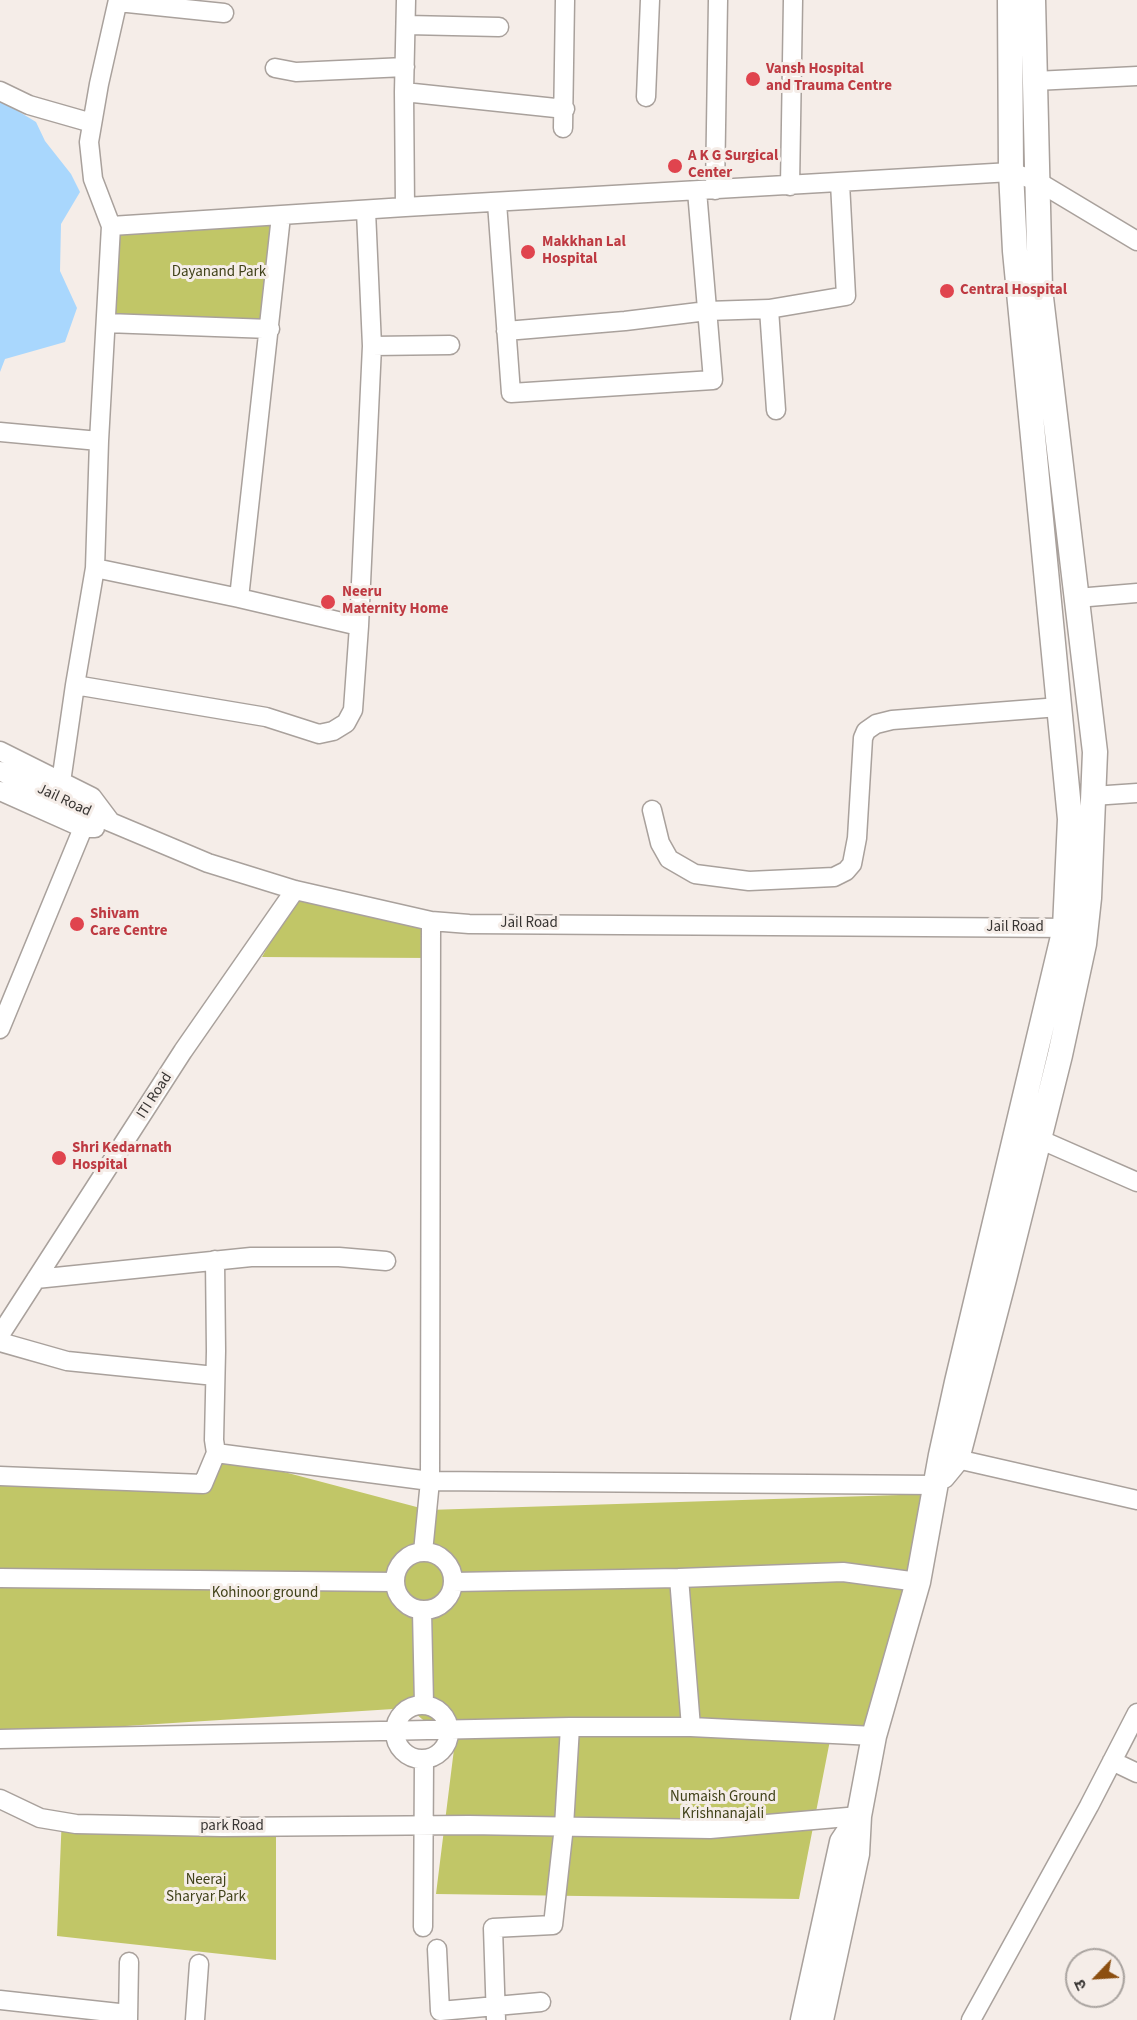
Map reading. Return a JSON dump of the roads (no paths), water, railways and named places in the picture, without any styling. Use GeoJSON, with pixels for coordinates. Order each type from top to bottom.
{"type":"FeatureCollection","features":[{"type":"Feature","properties":{"kind":"main road"},"geometry":{"type":"LineString","coordinates":[[936,1485],[957,1459],[1039,1139],[1070,1010],[1075,928],[1070,819],[1016,262],[1011,172],[1010,0]]}},
{"type":"Feature","properties":{"kind":"main road"},"geometry":{"type":"LineString","coordinates":[[821,2020],[857,1854],[859,1816],[874,1736],[918,1582],[957,1382],[1075,928],[1089,898],[1095,752],[1040,289],[1033,0]]}},
{"type":"Feature","properties":{"kind":"main road"},"geometry":{"type":"LineString","coordinates":[[803,2020],[842,1842],[859,1816]]}},
{"type":"Feature","properties":{"kind":"street"},"geometry":{"type":"LineString","coordinates":[[405,207],[406,0]]}},
{"type":"Feature","properties":{"kind":"street"},"geometry":{"type":"LineString","coordinates":[[563,128],[565,0]]}},
{"type":"Feature","properties":{"kind":"street"},"geometry":{"type":"LineString","coordinates":[[646,97],[650,0]]}},
{"type":"Feature","properties":{"kind":"street"},"geometry":{"type":"LineString","coordinates":[[497,203],[511,393],[713,380],[707,311],[706,191],[718,0]]}},
{"type":"Feature","properties":{"kind":"street"},"geometry":{"type":"LineString","coordinates":[[790,186],[793,0]]}},
{"type":"Feature","properties":{"kind":"street"},"geometry":{"type":"LineString","coordinates":[[62,782],[75,685],[95,568],[99,441],[111,226],[93,179],[89,142],[92,123],[118,1],[224,13]]}},
{"type":"Feature","properties":{"kind":"street"},"geometry":{"type":"LineString","coordinates":[[407,25],[499,27]]}},
{"type":"Feature","properties":{"kind":"street"},"geometry":{"type":"LineString","coordinates":[[275,68],[296,72],[405,67]]}},
{"type":"Feature","properties":{"kind":"street"},"geometry":{"type":"LineString","coordinates":[[1035,81],[1137,76]]}},
{"type":"Feature","properties":{"kind":"street"},"geometry":{"type":"LineString","coordinates":[[0,91],[28,105],[92,123]]}},
{"type":"Feature","properties":{"kind":"street"},"geometry":{"type":"LineString","coordinates":[[404,92],[565,109]]}},
{"type":"Feature","properties":{"kind":"street"},"geometry":{"type":"LineString","coordinates":[[111,226],[1011,172],[1037,181],[1137,241]]}},
{"type":"Feature","properties":{"kind":"street"},"geometry":{"type":"LineString","coordinates":[[506,331],[625,321],[707,311],[769,309],[846,296],[840,183]]}},
{"type":"Feature","properties":{"kind":"street"},"geometry":{"type":"LineString","coordinates":[[75,685],[266,717],[319,734],[333,731],[346,723],[353,710],[359,626],[372,346],[366,211]]}},
{"type":"Feature","properties":{"kind":"street"},"geometry":{"type":"LineString","coordinates":[[239,598],[281,216]]}},
{"type":"Feature","properties":{"kind":"street"},"geometry":{"type":"LineString","coordinates":[[769,309],[776,410]]}},
{"type":"Feature","properties":{"kind":"street"},"geometry":{"type":"LineString","coordinates":[[106,323],[270,328]]}},
{"type":"Feature","properties":{"kind":"street"},"geometry":{"type":"LineString","coordinates":[[372,346],[450,345]]}},
{"type":"Feature","properties":{"kind":"street"},"geometry":{"type":"LineString","coordinates":[[0,432],[99,441]]}},
{"type":"Feature","properties":{"kind":"street"},"geometry":{"type":"LineString","coordinates":[[95,568],[359,626]]}},
{"type":"Feature","properties":{"kind":"street"},"geometry":{"type":"LineString","coordinates":[[1077,598],[1137,593]]}},
{"type":"Feature","properties":{"kind":"street"},"geometry":{"type":"LineString","coordinates":[[651,810],[660,843],[669,859],[695,874],[749,881],[834,877],[846,871],[852,864],[857,838],[863,738],[866,731],[876,724],[892,720],[1059,706]]}},
{"type":"Feature","properties":{"kind":"street"},"geometry":{"type":"LineString","coordinates":[[0,752],[92,796],[119,826]]}},
{"type":"Feature","properties":{"kind":"street","name":"Jail Road"},"geometry":{"type":"LineString","coordinates":[[0,771],[70,805],[207,863],[296,890],[431,921],[469,924],[1075,928]]}},
{"type":"Feature","properties":{"kind":"street"},"geometry":{"type":"LineString","coordinates":[[0,793],[83,828],[119,826]]}},
{"type":"Feature","properties":{"kind":"street"},"geometry":{"type":"LineString","coordinates":[[1093,796],[1137,793]]}},
{"type":"Feature","properties":{"kind":"street"},"geometry":{"type":"LineString","coordinates":[[0,1029],[83,828]]}},
{"type":"Feature","properties":{"kind":"street","name":"ITI Road"},"geometry":{"type":"LineString","coordinates":[[0,1335],[183,1051],[296,890]]}},
{"type":"Feature","properties":{"kind":"street"},"geometry":{"type":"LineString","coordinates":[[423,1552],[430,1481],[431,921]]}},
{"type":"Feature","properties":{"kind":"street"},"geometry":{"type":"LineString","coordinates":[[1039,1139],[1137,1182]]}},
{"type":"Feature","properties":{"kind":"street"},"geometry":{"type":"LineString","coordinates":[[36,1279],[251,1257],[339,1257],[386,1261]]}},
{"type":"Feature","properties":{"kind":"street"},"geometry":{"type":"LineString","coordinates":[[0,1476],[203,1484],[216,1453],[214,1440],[215,1260]]}},
{"type":"Feature","properties":{"kind":"street"},"geometry":{"type":"LineString","coordinates":[[0,1342],[66,1361],[215,1376]]}},
{"type":"Feature","properties":{"kind":"street"},"geometry":{"type":"LineString","coordinates":[[216,1453],[430,1481],[936,1485]]}},
{"type":"Feature","properties":{"kind":"street"},"geometry":{"type":"LineString","coordinates":[[957,1459],[1137,1500]]}},
{"type":"Feature","properties":{"kind":"street"},"geometry":{"type":"LineString","coordinates":[[423,1552],[435,1554],[444,1561],[451,1570],[453,1582],[451,1593],[444,1602],[435,1609],[422,1611],[412,1609],[403,1602],[397,1593],[395,1582],[396,1570],[403,1560],[412,1554],[423,1552]]}},
{"type":"Feature","properties":{"kind":"street"},"geometry":{"type":"LineString","coordinates":[[453,1582],[843,1572],[918,1582]]}},
{"type":"Feature","properties":{"kind":"street"},"geometry":{"type":"LineString","coordinates":[[0,1578],[395,1582]]}},
{"type":"Feature","properties":{"kind":"street"},"geometry":{"type":"LineString","coordinates":[[679,1578],[692,1727]]}},
{"type":"Feature","properties":{"kind":"street"},"geometry":{"type":"LineString","coordinates":[[422,1611],[424,1704]]}},
{"type":"Feature","properties":{"kind":"street"},"geometry":{"type":"LineString","coordinates":[[424,1704],[440,1711],[446,1720],[449,1730],[448,1741],[443,1750],[434,1757],[424,1760],[413,1759],[404,1754],[397,1745],[395,1724],[401,1714],[409,1708],[424,1704]]}},
{"type":"Feature","properties":{"kind":"street"},"geometry":{"type":"LineString","coordinates":[[971,2020],[1137,1713]]}},
{"type":"Feature","properties":{"kind":"street"},"geometry":{"type":"LineString","coordinates":[[496,2013],[493,1928],[553,1925],[564,1826],[570,1727]]}},
{"type":"Feature","properties":{"kind":"street"},"geometry":{"type":"LineString","coordinates":[[0,1739],[570,1727],[692,1727],[874,1736]]}},
{"type":"Feature","properties":{"kind":"street"},"geometry":{"type":"LineString","coordinates":[[423,1927],[424,1760]]}},
{"type":"Feature","properties":{"kind":"street"},"geometry":{"type":"LineString","coordinates":[[1112,1761],[1137,1773]]}},
{"type":"Feature","properties":{"kind":"street","name":"park Road"},"geometry":{"type":"LineString","coordinates":[[0,1799],[40,1818],[76,1824],[222,1827],[469,1825],[710,1828],[859,1816]]}},
{"type":"Feature","properties":{"kind":"street"},"geometry":{"type":"LineString","coordinates":[[437,1949],[440,2011],[496,2013],[542,2002]]}},
{"type":"Feature","properties":{"kind":"street"},"geometry":{"type":"LineString","coordinates":[[0,2000],[128,2017],[129,1962]]}},
{"type":"Feature","properties":{"kind":"street"},"geometry":{"type":"LineString","coordinates":[[195,2020],[199,1964]]}},
{"type":"Feature","properties":{"kind":"water"},"geometry":{"type":"Polygon","coordinates":[[[0,100],[36,122],[45,141],[71,174],[80,192],[61,224],[60,271],[77,308],[65,342],[5,359],[0,372],[0,100]]]}},
{"type":"Feature","properties":{"kind":"place","name":"Vansh Hospital and Trauma Centre"},"geometry":{"type":"Point","coordinates":[753,79]}},
{"type":"Feature","properties":{"kind":"place","name":"A K G Surgical Center"},"geometry":{"type":"Point","coordinates":[675,166]}},
{"type":"Feature","properties":{"kind":"place","name":"Makkhan Lal Hospital"},"geometry":{"type":"Point","coordinates":[528,252]}},
{"type":"Feature","properties":{"kind":"place","name":"Central Hospital"},"geometry":{"type":"Point","coordinates":[947,291]}},
{"type":"Feature","properties":{"kind":"place","name":"Neeru Maternity Home"},"geometry":{"type":"Point","coordinates":[328,602]}},
{"type":"Feature","properties":{"kind":"place","name":"Shivam Care Centre"},"geometry":{"type":"Point","coordinates":[77,924]}},
{"type":"Feature","properties":{"kind":"place","name":"Shri Kedarnath Hospital"},"geometry":{"type":"Point","coordinates":[59,1158]}},
{"type":"Feature","properties":{"kind":"park label","name":"Dayanand Park"},"geometry":{"type":"Point","coordinates":[219,273]}},
{"type":"Feature","properties":{"kind":"park label","name":"Kohinoor ground"},"geometry":{"type":"Point","coordinates":[265,1594]}},
{"type":"Feature","properties":{"kind":"park label","name":"Numaish Ground Krishnanajali"},"geometry":{"type":"Point","coordinates":[723,1806]}},
{"type":"Feature","properties":{"kind":"park label","name":"Neeraj Sharyar Park"},"geometry":{"type":"Point","coordinates":[206,1890]}}]}
